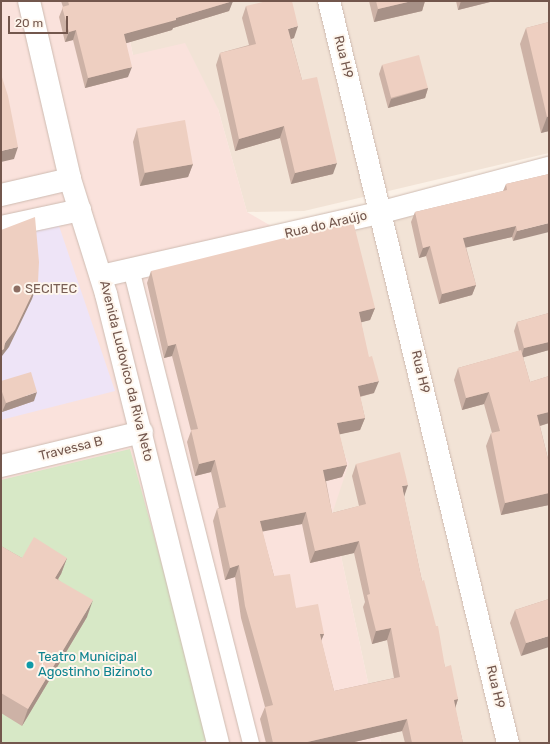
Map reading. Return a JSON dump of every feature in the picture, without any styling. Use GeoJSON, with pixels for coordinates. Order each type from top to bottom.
{"type":"FeatureCollection","features":[{"type":"Feature","properties":{"kind":"street","name":"Avenida Ludovico da Riva Neto"},"geometry":{"type":"LineString","coordinates":[[29,1],[70,179],[101,276],[142,432],[218,743]]}},
{"type":"Feature","properties":{"kind":"street","name":"Rua H9"},"geometry":{"type":"LineString","coordinates":[[329,1],[382,212],[508,743]]}},
{"type":"Feature","properties":{"kind":"street","name":"Rua do Araújo"},"geometry":{"type":"LineString","coordinates":[[101,276],[382,212],[549,168]]}},
{"type":"Feature","properties":{"kind":"street"},"geometry":{"type":"LineString","coordinates":[[1,195],[70,179]]}},
{"type":"Feature","properties":{"kind":"street"},"geometry":{"type":"LineString","coordinates":[[1,227],[80,210]]}},
{"type":"Feature","properties":{"kind":"street"},"geometry":{"type":"LineString","coordinates":[[131,269],[251,743]]}},
{"type":"Feature","properties":{"kind":"street","name":"Travessa B"},"geometry":{"type":"LineString","coordinates":[[1,466],[142,432]]}},
{"type":"Feature","properties":{"kind":"shaded area"},"geometry":{"type":"Polygon","coordinates":[[[1,1],[121,1],[133,55],[185,43],[218,109],[247,212],[295,240],[336,441],[349,463],[332,514],[381,743],[1,743],[1,1]]]}},
{"type":"Feature","properties":{"kind":"shaded area"},"geometry":{"type":"Polygon","coordinates":[[[121,1],[549,1],[549,153],[304,211],[247,212],[218,109],[133,55],[121,1]]]}},
{"type":"Feature","properties":{"kind":"shaded area"},"geometry":{"type":"Polygon","coordinates":[[[549,183],[549,743],[381,743],[332,514],[336,441],[292,243],[549,183]]]}},
{"type":"Feature","properties":{"kind":"shaded area"},"geometry":{"type":"Polygon","coordinates":[[[57,220],[115,391],[1,420],[1,233],[57,220]]]}},
{"type":"Feature","properties":{"kind":"green space"},"geometry":{"type":"Polygon","coordinates":[[[130,449],[210,739],[196,743],[1,743],[1,480],[130,449]]]}},
{"type":"Feature","properties":{"kind":"building"},"geometry":{"type":"Polygon","coordinates":[[[68,1],[233,1],[176,18],[176,20],[124,34],[132,67],[88,78],[76,30],[69,32],[62,7],[69,5],[68,1]]]}},
{"type":"Feature","properties":{"kind":"building"},"geometry":{"type":"Polygon","coordinates":[[[267,1],[292,1],[298,26],[288,29],[302,80],[317,77],[337,163],[295,173],[284,126],[239,139],[220,53],[256,44],[246,6],[267,1]]]}},
{"type":"Feature","properties":{"kind":"building"},"geometry":{"type":"Polygon","coordinates":[[[376,1],[412,1],[378,9],[376,1]]]}},
{"type":"Feature","properties":{"kind":"building"},"geometry":{"type":"Polygon","coordinates":[[[549,22],[549,116],[547,117],[526,28],[549,22]]]}},
{"type":"Feature","properties":{"kind":"building"},"geometry":{"type":"Polygon","coordinates":[[[419,55],[428,88],[391,98],[382,65],[419,55]]]}},
{"type":"Feature","properties":{"kind":"building"},"geometry":{"type":"Polygon","coordinates":[[[1,74],[8,96],[18,147],[1,151],[1,74]]]}},
{"type":"Feature","properties":{"kind":"building"},"geometry":{"type":"Polygon","coordinates":[[[185,120],[193,164],[145,173],[137,129],[185,120]]]}},
{"type":"Feature","properties":{"kind":"building"},"geometry":{"type":"Polygon","coordinates":[[[549,174],[549,223],[517,231],[516,226],[463,238],[476,285],[442,294],[430,246],[423,248],[415,212],[507,190],[506,184],[549,174]]]}},
{"type":"Feature","properties":{"kind":"building","name":"SECITEC"},"geometry":{"type":"Polygon","coordinates":[[[35,217],[39,262],[38,282],[15,330],[5,343],[4,349],[1,351],[1,230],[35,217]]]}},
{"type":"Feature","properties":{"kind":"building"},"geometry":{"type":"Polygon","coordinates":[[[353,221],[375,308],[359,312],[369,357],[372,356],[379,381],[358,386],[365,418],[337,423],[347,465],[323,470],[332,513],[366,504],[356,464],[400,452],[408,485],[402,486],[422,581],[424,580],[436,626],[438,626],[445,667],[451,665],[458,699],[454,700],[463,743],[412,743],[407,719],[303,743],[273,743],[265,707],[273,705],[245,606],[239,565],[230,568],[217,509],[226,507],[215,460],[199,464],[191,430],[198,429],[176,344],[168,346],[151,271],[353,221]],[[306,512],[260,521],[274,576],[290,574],[296,608],[318,604],[324,634],[320,634],[334,691],[400,677],[391,628],[376,631],[367,595],[370,594],[359,541],[315,551],[306,512]]]}},
{"type":"Feature","properties":{"kind":"building"},"geometry":{"type":"Polygon","coordinates":[[[549,313],[549,342],[524,348],[517,322],[549,313]]]}},
{"type":"Feature","properties":{"kind":"building"},"geometry":{"type":"Polygon","coordinates":[[[521,350],[530,382],[549,376],[549,412],[537,415],[549,463],[549,493],[505,503],[491,433],[500,431],[489,392],[466,398],[458,368],[521,350]]]}},
{"type":"Feature","properties":{"kind":"building"},"geometry":{"type":"Polygon","coordinates":[[[31,372],[37,392],[6,403],[1,389],[1,381],[31,372]]]}},
{"type":"Feature","properties":{"kind":"building","name":"Teatro Municipal Agostinho Bizinoto"},"geometry":{"type":"Polygon","coordinates":[[[34,537],[67,558],[55,578],[93,600],[28,709],[1,693],[1,546],[22,558],[34,537]]]}},
{"type":"Feature","properties":{"kind":"building"},"geometry":{"type":"Polygon","coordinates":[[[549,599],[549,636],[526,643],[515,610],[549,599]]]}},
{"type":"Feature","properties":{"kind":"place","name":"SECITEC"},"geometry":{"type":"Point","coordinates":[17,289]}},
{"type":"Feature","properties":{"kind":"place","name":"Teatro Municipal Agostinho Bizinoto"},"geometry":{"type":"Point","coordinates":[30,665]}}]}
